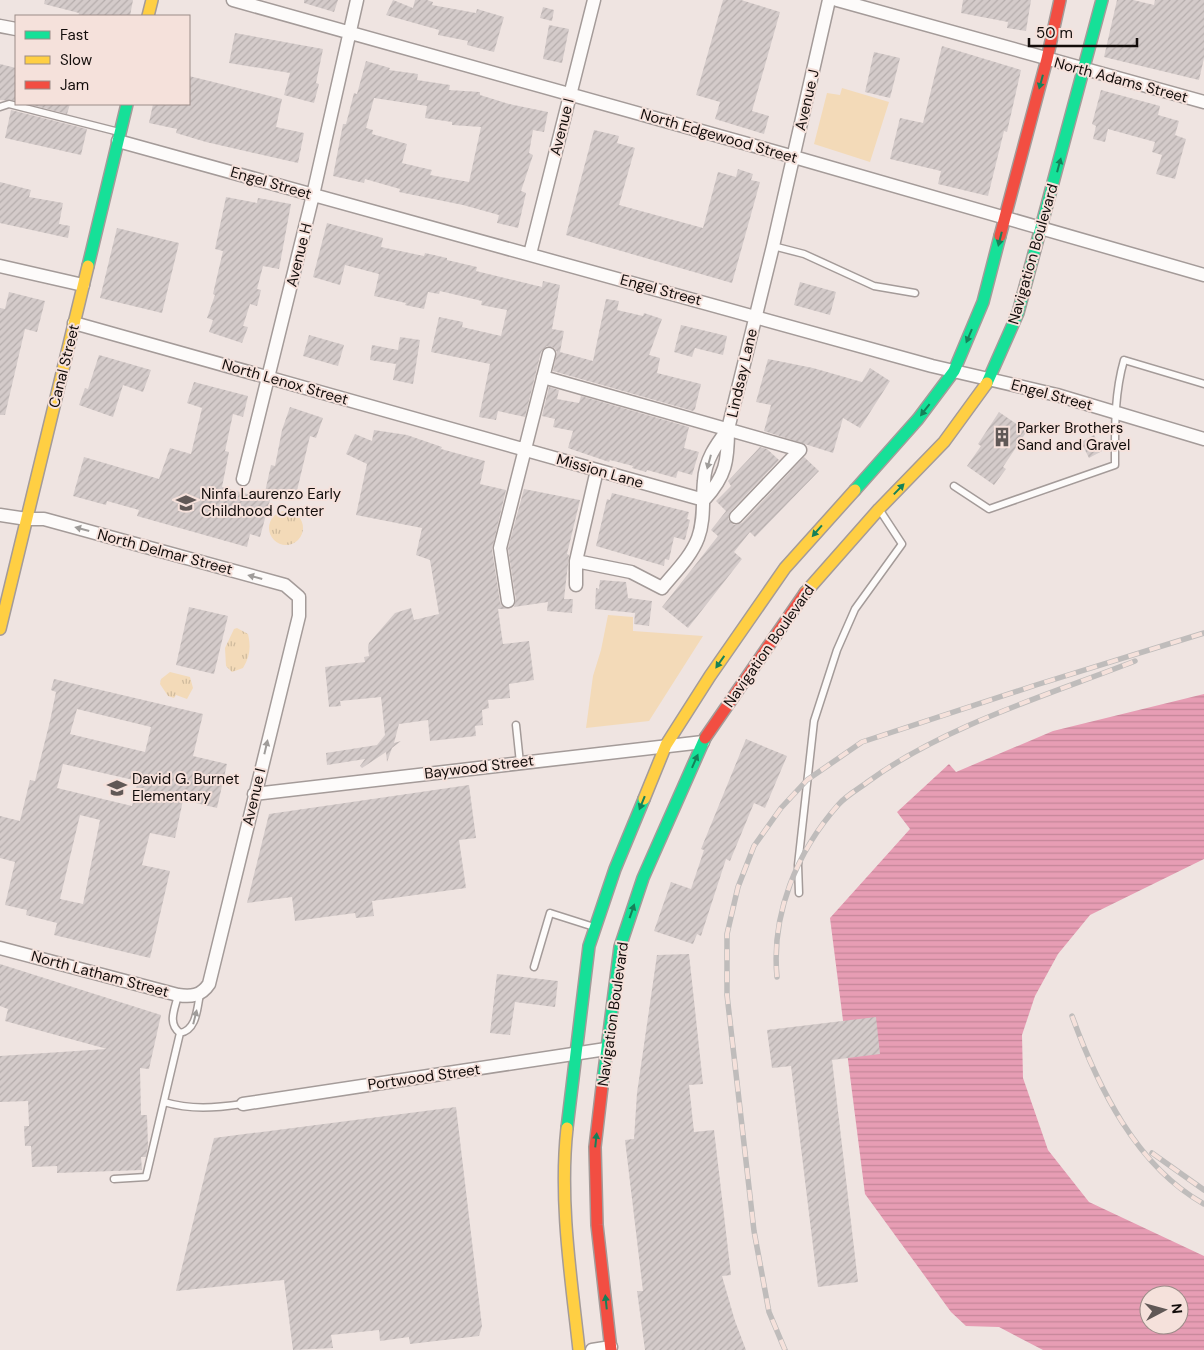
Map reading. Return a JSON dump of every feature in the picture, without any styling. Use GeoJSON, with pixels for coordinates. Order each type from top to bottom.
{"type":"FeatureCollection","features":[{"type":"Feature","properties":{"kind":"main road"},"geometry":{"type":"LineString","coordinates":[[148,15],[152,0]]}},
{"type":"Feature","properties":{"kind":"main road","name":"Navigation Boulevard"},"geometry":{"type":"LineString","coordinates":[[578,1350],[566,1226],[564,1152],[574,1055],[589,946],[615,869],[666,744],[785,568],[833,512],[864,492],[954,371],[983,302],[1047,59],[1060,0]]}},
{"type":"Feature","properties":{"kind":"main road","name":"Navigation Boulevard"},"geometry":{"type":"LineString","coordinates":[[611,1348],[597,1225],[595,1147],[620,946],[643,878],[703,742],[808,590],[879,509],[944,442],[990,380],[1018,313],[1085,70],[1102,0]]}},
{"type":"Feature","properties":{"kind":"main road","name":"Canal Street"},"geometry":{"type":"LineString","coordinates":[[0,629],[127,105]]}},
{"type":"Feature","properties":{"kind":"main road"},"geometry":{"type":"LineString","coordinates":[[864,492],[879,509]]}},
{"type":"Feature","properties":{"kind":"street","name":"North Edgewood Street"},"geometry":{"type":"LineString","coordinates":[[233,0],[794,157],[1204,275]]}},
{"type":"Feature","properties":{"kind":"street","name":"Avenue H"},"geometry":{"type":"LineString","coordinates":[[243,479],[313,195],[357,0]]}},
{"type":"Feature","properties":{"kind":"street","name":"Avenue I"},"geometry":{"type":"LineString","coordinates":[[530,254],[594,0]]}},
{"type":"Feature","properties":{"kind":"street","name":"Avenue J"},"geometry":{"type":"LineString","coordinates":[[755,316],[794,157],[829,0]]}},
{"type":"Feature","properties":{"kind":"street","name":"North Adams Street"},"geometry":{"type":"LineString","coordinates":[[836,0],[1204,102]]}},
{"type":"Feature","properties":{"kind":"street"},"geometry":{"type":"LineString","coordinates":[[0,26],[15,29]]}},
{"type":"Feature","properties":{"kind":"street","name":"Engel Street"},"geometry":{"type":"LineString","coordinates":[[119,137],[313,195],[954,371],[1058,395],[1204,438]]}},
{"type":"Feature","properties":{"kind":"street"},"geometry":{"type":"LineString","coordinates":[[0,266],[83,285]]}},
{"type":"Feature","properties":{"kind":"street","name":"Lindsay Lane"},"geometry":{"type":"LineString","coordinates":[[576,561],[631,572],[662,588],[698,538],[704,500],[704,480],[712,449],[728,430],[755,316]]}},
{"type":"Feature","properties":{"kind":"street","name":"North Lenox Street"},"geometry":{"type":"LineString","coordinates":[[74,323],[496,442]]}},
{"type":"Feature","properties":{"kind":"street"},"geometry":{"type":"LineString","coordinates":[[508,601],[500,548],[549,354]]}},
{"type":"Feature","properties":{"kind":"street"},"geometry":{"type":"LineString","coordinates":[[543,377],[800,450],[736,517]]}},
{"type":"Feature","properties":{"kind":"street","name":"Mission Lane"},"geometry":{"type":"LineString","coordinates":[[496,442],[704,500]]}},
{"type":"Feature","properties":{"kind":"street"},"geometry":{"type":"LineString","coordinates":[[576,585],[576,561],[597,470]]}},
{"type":"Feature","properties":{"kind":"street","name":"North Delmar Street"},"geometry":{"type":"LineString","coordinates":[[0,516],[44,519],[285,585],[299,597]]}},
{"type":"Feature","properties":{"kind":"street","name":"Avenue I"},"geometry":{"type":"LineString","coordinates":[[200,994],[209,984],[299,616],[299,597]]}},
{"type":"Feature","properties":{"kind":"street","name":"Baywood Street"},"geometry":{"type":"LineString","coordinates":[[254,794],[666,744],[703,742]]}},
{"type":"Feature","properties":{"kind":"street","name":"North Latham Street"},"geometry":{"type":"LineString","coordinates":[[0,948],[178,995],[189,997],[200,994]]}},
{"type":"Feature","properties":{"kind":"street","name":"Portwood Street"},"geometry":{"type":"LineString","coordinates":[[243,1104],[606,1049]]}},
{"type":"Feature","properties":{"kind":"street"},"geometry":{"type":"LineString","coordinates":[[592,1350],[611,1348]]}},
{"type":"Feature","properties":{"kind":"lane"},"geometry":{"type":"LineString","coordinates":[[0,107],[9,104],[119,137]]}},
{"type":"Feature","properties":{"kind":"lane"},"geometry":{"type":"LineString","coordinates":[[773,246],[804,254],[874,286],[915,293]]}},
{"type":"Feature","properties":{"kind":"lane"},"geometry":{"type":"LineString","coordinates":[[954,486],[989,509],[1115,465],[1115,412],[1118,380],[1124,360],[1204,384]]}},
{"type":"Feature","properties":{"kind":"lane"},"geometry":{"type":"LineString","coordinates":[[799,893],[798,865],[814,721],[837,650],[855,609],[902,544],[879,509]]}},
{"type":"Feature","properties":{"kind":"lane"},"geometry":{"type":"LineString","coordinates":[[516,725],[520,763]]}},
{"type":"Feature","properties":{"kind":"lane"},"geometry":{"type":"LineString","coordinates":[[534,967],[550,913],[595,928]]}},
{"type":"Feature","properties":{"kind":"lane"},"geometry":{"type":"LineString","coordinates":[[180,1034],[187,1032],[192,1026],[200,994]]}},
{"type":"Feature","properties":{"kind":"lane"},"geometry":{"type":"LineString","coordinates":[[178,995],[172,1021],[174,1028],[180,1034]]}},
{"type":"Feature","properties":{"kind":"lane"},"geometry":{"type":"LineString","coordinates":[[114,1179],[146,1177],[180,1034]]}},
{"type":"Feature","properties":{"kind":"lane"},"geometry":{"type":"LineString","coordinates":[[164,1102],[182,1108],[214,1108],[243,1104]]}},
{"type":"Feature","properties":{"kind":"green space"},"geometry":{"type":"Polygon","coordinates":[[[842,88],[889,102],[870,162],[814,144],[827,93],[840,95],[842,88]]]}},
{"type":"Feature","properties":{"kind":"green space"},"geometry":{"type":"Polygon","coordinates":[[[286,511],[298,516],[303,528],[298,540],[286,545],[274,540],[269,528],[274,516],[286,511]]]}},
{"type":"Feature","properties":{"kind":"green space"},"geometry":{"type":"Polygon","coordinates":[[[608,615],[633,617],[633,631],[703,636],[649,721],[586,728],[593,676],[601,650],[608,615]]]}},
{"type":"Feature","properties":{"kind":"green space"},"geometry":{"type":"Polygon","coordinates":[[[237,628],[248,634],[249,652],[243,668],[232,672],[226,666],[225,648],[234,629],[237,628]]]}},
{"type":"Feature","properties":{"kind":"green space"},"geometry":{"type":"Polygon","coordinates":[[[170,672],[190,677],[193,688],[187,699],[176,695],[174,698],[168,696],[160,684],[161,679],[170,672]]]}},
{"type":"Feature","properties":{"kind":"shaded area"},"geometry":{"type":"Polygon","coordinates":[[[1204,694],[1204,859],[1090,915],[1058,954],[1035,996],[1022,1035],[1023,1078],[1048,1150],[1089,1202],[1204,1256],[1204,1350],[1043,1350],[999,1327],[966,1326],[951,1312],[865,1194],[830,918],[910,829],[897,812],[949,764],[956,772],[1053,731],[1204,694]]]}},
{"type":"Feature","properties":{"kind":"building"},"geometry":{"type":"Polygon","coordinates":[[[45,0],[133,0],[130,15],[78,15],[79,13],[44,4],[45,0]]]}},
{"type":"Feature","properties":{"kind":"building"},"geometry":{"type":"Polygon","coordinates":[[[304,0],[338,0],[334,12],[304,3],[304,0]]]}},
{"type":"Feature","properties":{"kind":"building"},"geometry":{"type":"Polygon","coordinates":[[[393,0],[413,8],[415,0],[427,0],[433,2],[432,5],[476,13],[477,9],[504,17],[494,52],[467,45],[468,41],[438,35],[439,30],[386,15],[393,0]]]}},
{"type":"Feature","properties":{"kind":"building"},"geometry":{"type":"Polygon","coordinates":[[[723,0],[741,0],[780,12],[752,111],[769,116],[764,134],[715,119],[720,102],[696,95],[723,0]]]}},
{"type":"Feature","properties":{"kind":"building"},"geometry":{"type":"Polygon","coordinates":[[[963,0],[1031,0],[1026,31],[1007,28],[1008,22],[961,13],[963,0]]]}},
{"type":"Feature","properties":{"kind":"building"},"geometry":{"type":"Polygon","coordinates":[[[1117,0],[1133,0],[1154,5],[1155,0],[1204,0],[1204,58],[1199,80],[1104,57],[1117,0]]]}},
{"type":"Feature","properties":{"kind":"building"},"geometry":{"type":"Polygon","coordinates":[[[543,7],[554,10],[552,21],[540,18],[543,7]]]}},
{"type":"Feature","properties":{"kind":"building"},"geometry":{"type":"Polygon","coordinates":[[[549,25],[569,29],[562,63],[543,59],[549,25]]]}},
{"type":"Feature","properties":{"kind":"building"},"geometry":{"type":"Polygon","coordinates":[[[235,33],[323,49],[316,83],[319,84],[314,103],[284,95],[290,73],[229,63],[235,33]]]}},
{"type":"Feature","properties":{"kind":"building"},"geometry":{"type":"Polygon","coordinates":[[[942,46],[1021,70],[1007,132],[1004,131],[988,196],[938,184],[941,171],[890,159],[900,118],[923,123],[942,46]]]}},
{"type":"Feature","properties":{"kind":"building"},"geometry":{"type":"Polygon","coordinates":[[[874,52],[900,58],[890,98],[865,92],[874,52]]]}},
{"type":"Feature","properties":{"kind":"building"},"geometry":{"type":"Polygon","coordinates":[[[366,61],[390,68],[389,70],[418,74],[417,80],[450,85],[449,90],[480,92],[480,95],[509,104],[548,112],[544,132],[533,130],[529,153],[533,155],[521,191],[526,193],[518,228],[497,223],[499,215],[463,205],[399,192],[400,189],[365,179],[364,183],[333,176],[343,124],[346,124],[354,93],[357,94],[366,61]],[[374,98],[366,128],[373,130],[372,134],[407,144],[402,163],[432,170],[430,175],[469,182],[481,127],[452,125],[452,122],[425,118],[427,106],[374,98]]]}},
{"type":"Feature","properties":{"kind":"building"},"geometry":{"type":"Polygon","coordinates":[[[0,64],[15,68],[15,101],[0,100],[0,64]]]}},
{"type":"Feature","properties":{"kind":"building"},"geometry":{"type":"Polygon","coordinates":[[[190,76],[282,99],[276,127],[304,133],[298,163],[206,142],[176,133],[177,129],[149,123],[153,105],[190,105],[190,76]]]}},
{"type":"Feature","properties":{"kind":"building"},"geometry":{"type":"Polygon","coordinates":[[[1101,90],[1160,106],[1158,115],[1179,121],[1175,135],[1186,139],[1175,179],[1156,174],[1162,155],[1152,152],[1155,142],[1108,129],[1105,142],[1093,139],[1096,126],[1092,124],[1101,90]]]}},
{"type":"Feature","properties":{"kind":"building"},"geometry":{"type":"Polygon","coordinates":[[[32,105],[70,105],[67,114],[32,105]]]}},
{"type":"Feature","properties":{"kind":"building"},"geometry":{"type":"Polygon","coordinates":[[[11,110],[87,129],[81,155],[5,138],[11,110]]]}},
{"type":"Feature","properties":{"kind":"building"},"geometry":{"type":"Polygon","coordinates":[[[594,130],[619,136],[617,143],[635,148],[619,205],[703,228],[718,172],[736,177],[738,169],[753,174],[751,180],[760,182],[732,283],[566,235],[594,130]]]}},
{"type":"Feature","properties":{"kind":"building"},"geometry":{"type":"Polygon","coordinates":[[[0,182],[31,190],[29,197],[63,203],[59,224],[70,226],[68,238],[0,223],[0,182]]]}},
{"type":"Feature","properties":{"kind":"building"},"geometry":{"type":"Polygon","coordinates":[[[226,197],[257,203],[258,198],[291,204],[279,269],[263,266],[257,289],[261,290],[257,306],[250,304],[243,326],[248,327],[242,343],[209,332],[213,320],[207,318],[215,295],[213,294],[223,251],[215,249],[226,197]]]}},
{"type":"Feature","properties":{"kind":"building"},"geometry":{"type":"Polygon","coordinates":[[[327,223],[383,238],[381,247],[424,256],[425,253],[447,258],[447,260],[477,267],[476,271],[542,287],[543,281],[560,285],[552,329],[564,331],[560,352],[593,361],[606,299],[619,301],[617,310],[643,316],[644,313],[662,319],[649,355],[660,358],[657,373],[701,384],[695,409],[693,411],[553,371],[557,352],[554,348],[547,346],[541,352],[525,417],[498,411],[496,420],[479,417],[490,364],[431,352],[439,317],[463,322],[462,327],[501,336],[507,310],[481,305],[482,301],[440,291],[439,294],[428,292],[424,309],[405,305],[406,303],[374,296],[379,274],[345,265],[340,285],[313,277],[327,223]]]}},
{"type":"Feature","properties":{"kind":"building"},"geometry":{"type":"Polygon","coordinates":[[[117,228],[179,243],[162,313],[100,298],[117,228]]]}},
{"type":"Feature","properties":{"kind":"building"},"geometry":{"type":"Polygon","coordinates":[[[800,282],[836,292],[830,315],[794,305],[800,282]]]}},
{"type":"Feature","properties":{"kind":"building"},"geometry":{"type":"Polygon","coordinates":[[[9,292],[45,301],[37,332],[25,329],[5,415],[0,415],[0,308],[5,309],[9,292]]]}},
{"type":"Feature","properties":{"kind":"building"},"geometry":{"type":"Polygon","coordinates":[[[681,325],[727,336],[723,355],[695,348],[692,357],[674,352],[681,325]]]}},
{"type":"Feature","properties":{"kind":"building"},"geometry":{"type":"Polygon","coordinates":[[[309,335],[344,345],[338,366],[303,356],[309,335]]]}},
{"type":"Feature","properties":{"kind":"building"},"geometry":{"type":"Polygon","coordinates":[[[400,337],[420,340],[413,384],[393,380],[396,364],[370,360],[372,345],[398,350],[400,337]]]}},
{"type":"Feature","properties":{"kind":"building"},"geometry":{"type":"Polygon","coordinates":[[[99,355],[151,370],[143,392],[123,385],[113,417],[79,405],[85,388],[88,389],[99,355]]]}},
{"type":"Feature","properties":{"kind":"building"},"geometry":{"type":"Polygon","coordinates":[[[768,359],[813,368],[862,382],[870,368],[890,381],[860,428],[843,418],[833,453],[764,431],[771,405],[756,402],[768,359]]]}},
{"type":"Feature","properties":{"kind":"building"},"geometry":{"type":"Polygon","coordinates":[[[194,382],[248,396],[243,417],[233,414],[225,451],[229,452],[222,487],[270,500],[260,537],[250,534],[247,547],[137,516],[139,510],[107,501],[106,505],[73,496],[84,457],[159,479],[170,448],[191,454],[202,408],[187,403],[194,382]]]}},
{"type":"Feature","properties":{"kind":"building"},"geometry":{"type":"Polygon","coordinates":[[[549,387],[559,390],[557,399],[579,403],[581,396],[689,427],[684,448],[699,452],[692,475],[678,471],[676,478],[647,470],[646,472],[632,468],[633,466],[610,460],[609,462],[568,448],[573,431],[553,427],[555,419],[542,416],[549,387]]]}},
{"type":"Feature","properties":{"kind":"building"},"geometry":{"type":"Polygon","coordinates":[[[290,407],[323,418],[316,438],[310,436],[295,499],[265,492],[271,465],[275,466],[282,430],[290,407]]]}},
{"type":"Feature","properties":{"kind":"building","name":"Parker Brothers Sand and Gravel"},"geometry":{"type":"Polygon","coordinates":[[[999,412],[1027,431],[1003,467],[1006,469],[994,485],[967,466],[981,446],[978,444],[999,412]]]}},
{"type":"Feature","properties":{"kind":"building"},"geometry":{"type":"Polygon","coordinates":[[[374,430],[407,435],[442,447],[441,449],[485,461],[480,484],[506,490],[492,549],[500,602],[502,606],[509,609],[498,609],[503,644],[529,641],[534,680],[509,684],[510,698],[488,700],[489,708],[482,710],[483,725],[475,726],[476,736],[430,741],[428,720],[399,724],[394,743],[401,741],[392,748],[387,762],[386,752],[362,768],[360,766],[365,759],[327,765],[326,753],[377,745],[385,735],[381,697],[340,701],[341,706],[329,707],[325,667],[365,662],[364,657],[369,656],[369,643],[395,613],[411,608],[414,620],[439,614],[430,560],[416,555],[422,528],[356,515],[367,464],[346,454],[355,434],[372,441],[374,430]]]}},
{"type":"Feature","properties":{"kind":"building"},"geometry":{"type":"Polygon","coordinates":[[[1094,435],[1102,451],[1089,458],[1081,442],[1094,435]]]}},
{"type":"Feature","properties":{"kind":"building"},"geometry":{"type":"Polygon","coordinates":[[[760,447],[767,449],[779,460],[730,512],[728,519],[734,525],[742,523],[804,457],[819,471],[755,537],[750,532],[734,552],[742,559],[688,628],[662,607],[718,536],[711,530],[726,511],[716,501],[731,486],[728,481],[760,447]]]}},
{"type":"Feature","properties":{"kind":"building"},"geometry":{"type":"Polygon","coordinates":[[[524,489],[580,500],[567,554],[569,555],[564,599],[573,599],[572,613],[547,611],[548,602],[514,607],[516,600],[508,548],[524,489]]]}},
{"type":"Feature","properties":{"kind":"building"},"geometry":{"type":"Polygon","coordinates":[[[612,493],[689,512],[687,519],[690,520],[685,540],[674,537],[669,560],[665,559],[664,566],[596,546],[607,499],[610,500],[612,493]]]}},
{"type":"Feature","properties":{"kind":"building"},"geometry":{"type":"Polygon","coordinates":[[[600,580],[626,582],[628,598],[652,601],[649,626],[634,624],[635,613],[595,609],[596,588],[599,589],[600,580]]]}},
{"type":"Feature","properties":{"kind":"building"},"geometry":{"type":"Polygon","coordinates":[[[189,607],[228,616],[214,674],[176,665],[189,607]]]}},
{"type":"Feature","properties":{"kind":"building"},"geometry":{"type":"Polygon","coordinates":[[[54,679],[203,714],[193,756],[227,764],[217,808],[183,800],[175,838],[150,833],[142,865],[170,871],[150,958],[54,935],[57,923],[26,915],[27,910],[5,905],[15,862],[0,858],[0,816],[20,821],[30,780],[35,781],[50,721],[56,692],[51,690],[54,679]],[[77,709],[70,734],[145,752],[151,727],[77,709]],[[63,764],[57,788],[132,806],[138,781],[63,764]],[[80,815],[60,899],[83,904],[100,820],[80,815]]]}},
{"type":"Feature","properties":{"kind":"building"},"geometry":{"type":"Polygon","coordinates":[[[746,739],[787,756],[765,808],[754,803],[730,861],[726,859],[701,936],[697,934],[693,944],[654,931],[671,882],[691,889],[704,850],[701,849],[746,739]]]}},
{"type":"Feature","properties":{"kind":"building"},"geometry":{"type":"Polygon","coordinates":[[[469,785],[476,838],[459,840],[466,888],[372,901],[374,916],[356,918],[355,913],[295,921],[292,897],[247,903],[269,814],[469,785]]]}},
{"type":"Feature","properties":{"kind":"building"},"geometry":{"type":"Polygon","coordinates":[[[689,954],[703,1084],[689,1085],[694,1132],[714,1130],[731,1275],[722,1276],[735,1321],[746,1350],[645,1350],[637,1291],[643,1291],[625,1140],[634,1139],[637,1093],[657,955],[689,954]]]}},
{"type":"Feature","properties":{"kind":"building"},"geometry":{"type":"Polygon","coordinates":[[[0,964],[161,1015],[149,1069],[140,1068],[141,1115],[147,1115],[148,1146],[146,1157],[141,1157],[142,1170],[57,1173],[57,1166],[32,1167],[31,1146],[25,1146],[24,1126],[29,1126],[28,1101],[0,1102],[0,1056],[107,1049],[5,1021],[8,1009],[0,1006],[0,964]]]}},
{"type":"Feature","properties":{"kind":"building"},"geometry":{"type":"Polygon","coordinates":[[[497,974],[558,981],[555,1007],[515,1002],[510,1035],[490,1033],[497,974]]]}},
{"type":"Feature","properties":{"kind":"building"},"geometry":{"type":"Polygon","coordinates":[[[876,1017],[880,1054],[832,1060],[858,1282],[818,1287],[791,1066],[772,1068],[767,1030],[876,1017]]]}},
{"type":"Feature","properties":{"kind":"building"},"geometry":{"type":"Polygon","coordinates":[[[456,1107],[482,1326],[479,1336],[410,1344],[409,1337],[380,1341],[379,1330],[331,1335],[333,1348],[293,1350],[284,1280],[176,1291],[214,1138],[456,1107]]]}},
{"type":"Feature","properties":{"kind":"railway"},"geometry":{"type":"LineString","coordinates":[[785,1350],[769,1312],[754,1231],[727,995],[727,934],[738,887],[754,846],[781,808],[807,780],[862,742],[1204,633]]}},
{"type":"Feature","properties":{"kind":"railway"},"geometry":{"type":"LineString","coordinates":[[777,977],[776,953],[778,930],[790,884],[811,842],[824,822],[842,801],[898,761],[963,728],[1032,699],[1135,661]]}},
{"type":"Feature","properties":{"kind":"railway"},"geometry":{"type":"LineString","coordinates":[[1072,1016],[1082,1043],[1107,1097],[1139,1147],[1158,1169],[1180,1188],[1204,1204]]}},
{"type":"Feature","properties":{"kind":"railway"},"geometry":{"type":"LineString","coordinates":[[1152,1153],[1204,1190]]}},
{"type":"Feature","properties":{"kind":"traffic: fast"},"geometry":{"type":"LineString","coordinates":[[987,383],[1018,313],[1102,0]]}},
{"type":"Feature","properties":{"kind":"traffic: fast"},"geometry":{"type":"LineString","coordinates":[[88,266],[127,105]]}},
{"type":"Feature","properties":{"kind":"traffic: fast"},"geometry":{"type":"LineString","coordinates":[[855,490],[918,419],[954,371],[983,302],[1000,236]]}},
{"type":"Feature","properties":{"kind":"traffic: fast"},"geometry":{"type":"LineString","coordinates":[[602,1087],[620,947],[643,878],[705,738]]}},
{"type":"Feature","properties":{"kind":"traffic: fast"},"geometry":{"type":"LineString","coordinates":[[567,1128],[589,946],[615,869],[644,799]]}},
{"type":"Feature","properties":{"kind":"traffic: slow"},"geometry":{"type":"LineString","coordinates":[[148,15],[152,0]]}},
{"type":"Feature","properties":{"kind":"traffic: slow"},"geometry":{"type":"LineString","coordinates":[[0,629],[88,266]]}},
{"type":"Feature","properties":{"kind":"traffic: slow"},"geometry":{"type":"LineString","coordinates":[[805,593],[879,509],[944,442],[987,383]]}},
{"type":"Feature","properties":{"kind":"traffic: slow"},"geometry":{"type":"LineString","coordinates":[[644,799],[666,745],[710,676],[785,568],[855,490]]}},
{"type":"Feature","properties":{"kind":"traffic: slow"},"geometry":{"type":"LineString","coordinates":[[567,1128],[564,1183],[565,1211],[579,1350]]}},
{"type":"Feature","properties":{"kind":"traffic: jam"},"geometry":{"type":"LineString","coordinates":[[1000,236],[1047,59],[1060,0]]}},
{"type":"Feature","properties":{"kind":"traffic: jam"},"geometry":{"type":"LineString","coordinates":[[705,738],[805,593]]}},
{"type":"Feature","properties":{"kind":"traffic: jam"},"geometry":{"type":"LineString","coordinates":[[602,1087],[595,1147],[597,1225],[611,1350]]}},
{"type":"Feature","properties":{"kind":"place","name":"Parker Brothers Sand and Gravel"},"geometry":{"type":"Point","coordinates":[1002,437]}},
{"type":"Feature","properties":{"kind":"place","name":"Ninfa Laurenzo Early Childhood Center"},"geometry":{"type":"Point","coordinates":[186,503]}},
{"type":"Feature","properties":{"kind":"place","name":"David G. Burnet Elementary"},"geometry":{"type":"Point","coordinates":[117,788]}}]}
